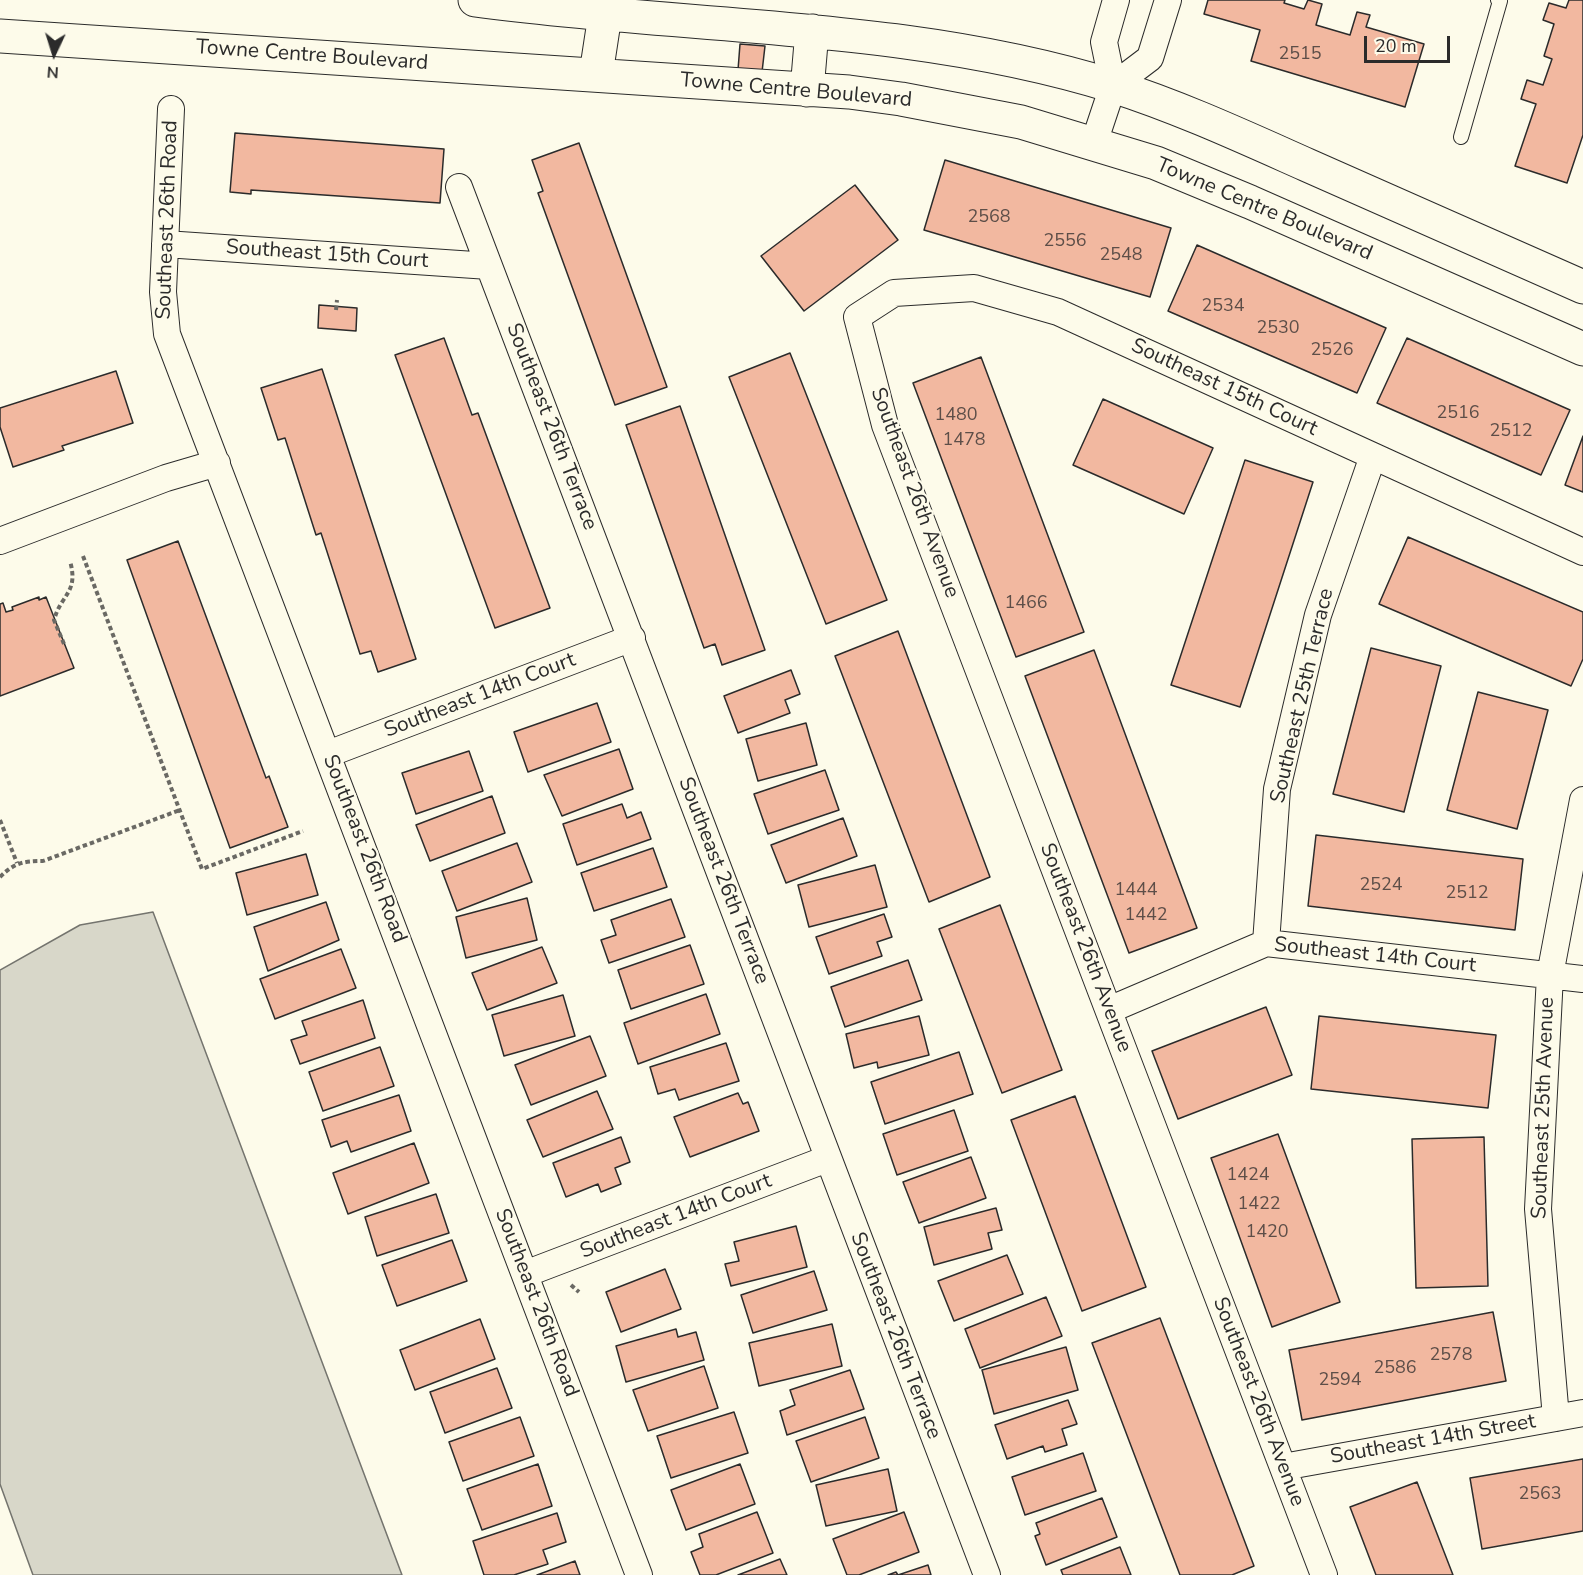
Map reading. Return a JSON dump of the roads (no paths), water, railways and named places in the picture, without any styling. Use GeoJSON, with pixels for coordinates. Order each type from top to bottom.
{"type":"FeatureCollection","features":[{"type":"Feature","properties":{"kind":"street"},"geometry":{"type":"LineString","coordinates":[[475,0],[605,15],[812,31],[929,44],[1113,86],[1243,136],[1583,287]]}},
{"type":"Feature","properties":{"kind":"street"},"geometry":{"type":"LineString","coordinates":[[1094,143],[1113,86],[1104,42],[1116,0]]}},
{"type":"Feature","properties":{"kind":"street"},"geometry":{"type":"LineString","coordinates":[[1113,86],[1150,58],[1168,0]]}},
{"type":"Feature","properties":{"kind":"street"},"geometry":{"type":"LineString","coordinates":[[596,74],[605,15]]}},
{"type":"Feature","properties":{"kind":"street"},"geometry":{"type":"LineString","coordinates":[[807,90],[812,31]]}},
{"type":"Feature","properties":{"kind":"street","name":"Towne Centre Boulevard"},"geometry":{"type":"LineString","coordinates":[[0,36],[596,74],[807,90],[901,99],[1021,122],[1094,143],[1210,185],[1583,349]]}},
{"type":"Feature","properties":{"kind":"street","name":"Southeast 26th Road"},"geometry":{"type":"LineString","coordinates":[[171,109],[164,324],[639,1575]]}},
{"type":"Feature","properties":{"kind":"street","name":"Southeast 26th Terrace"},"geometry":{"type":"LineString","coordinates":[[459,187],[987,1575]]}},
{"type":"Feature","properties":{"kind":"street","name":"Southeast 15th Court"},"geometry":{"type":"LineString","coordinates":[[165,244],[489,266]]}},
{"type":"Feature","properties":{"kind":"street","name":"Southeast 15th Court"},"geometry":{"type":"LineString","coordinates":[[857,317],[894,293],[974,288],[1058,312],[1583,552]]}},
{"type":"Feature","properties":{"kind":"street","name":"Southeast 26th Avenue"},"geometry":{"type":"LineString","coordinates":[[857,317],[885,425],[1324,1575]]}},
{"type":"Feature","properties":{"kind":"street","name":"Southeast 25th Terrace"},"geometry":{"type":"LineString","coordinates":[[1266,943],[1277,789],[1318,615],[1373,456]]}},
{"type":"Feature","properties":{"kind":"street"},"geometry":{"type":"LineString","coordinates":[[0,541],[166,478],[217,463]]}},
{"type":"Feature","properties":{"kind":"street","name":"Southeast 14th Court"},"geometry":{"type":"LineString","coordinates":[[328,754],[632,638]]}},
{"type":"Feature","properties":{"kind":"street","name":"Southeast 25th Avenue"},"geometry":{"type":"LineString","coordinates":[[1556,1418],[1538,1209],[1550,975],[1583,800]]}},
{"type":"Feature","properties":{"kind":"street","name":"Southeast 14th Court"},"geometry":{"type":"LineString","coordinates":[[1108,1010],[1266,943],[1583,979]]}},
{"type":"Feature","properties":{"kind":"street","name":"Southeast 14th Court"},"geometry":{"type":"LineString","coordinates":[[525,1274],[827,1159]]}},
{"type":"Feature","properties":{"kind":"street","name":"Southeast 14th Street"},"geometry":{"type":"LineString","coordinates":[[1283,1467],[1583,1413]]}},
{"type":"Feature","properties":{"kind":"lane"},"geometry":{"type":"LineString","coordinates":[[1461,137],[1500,1],[1498,0]]}}]}
